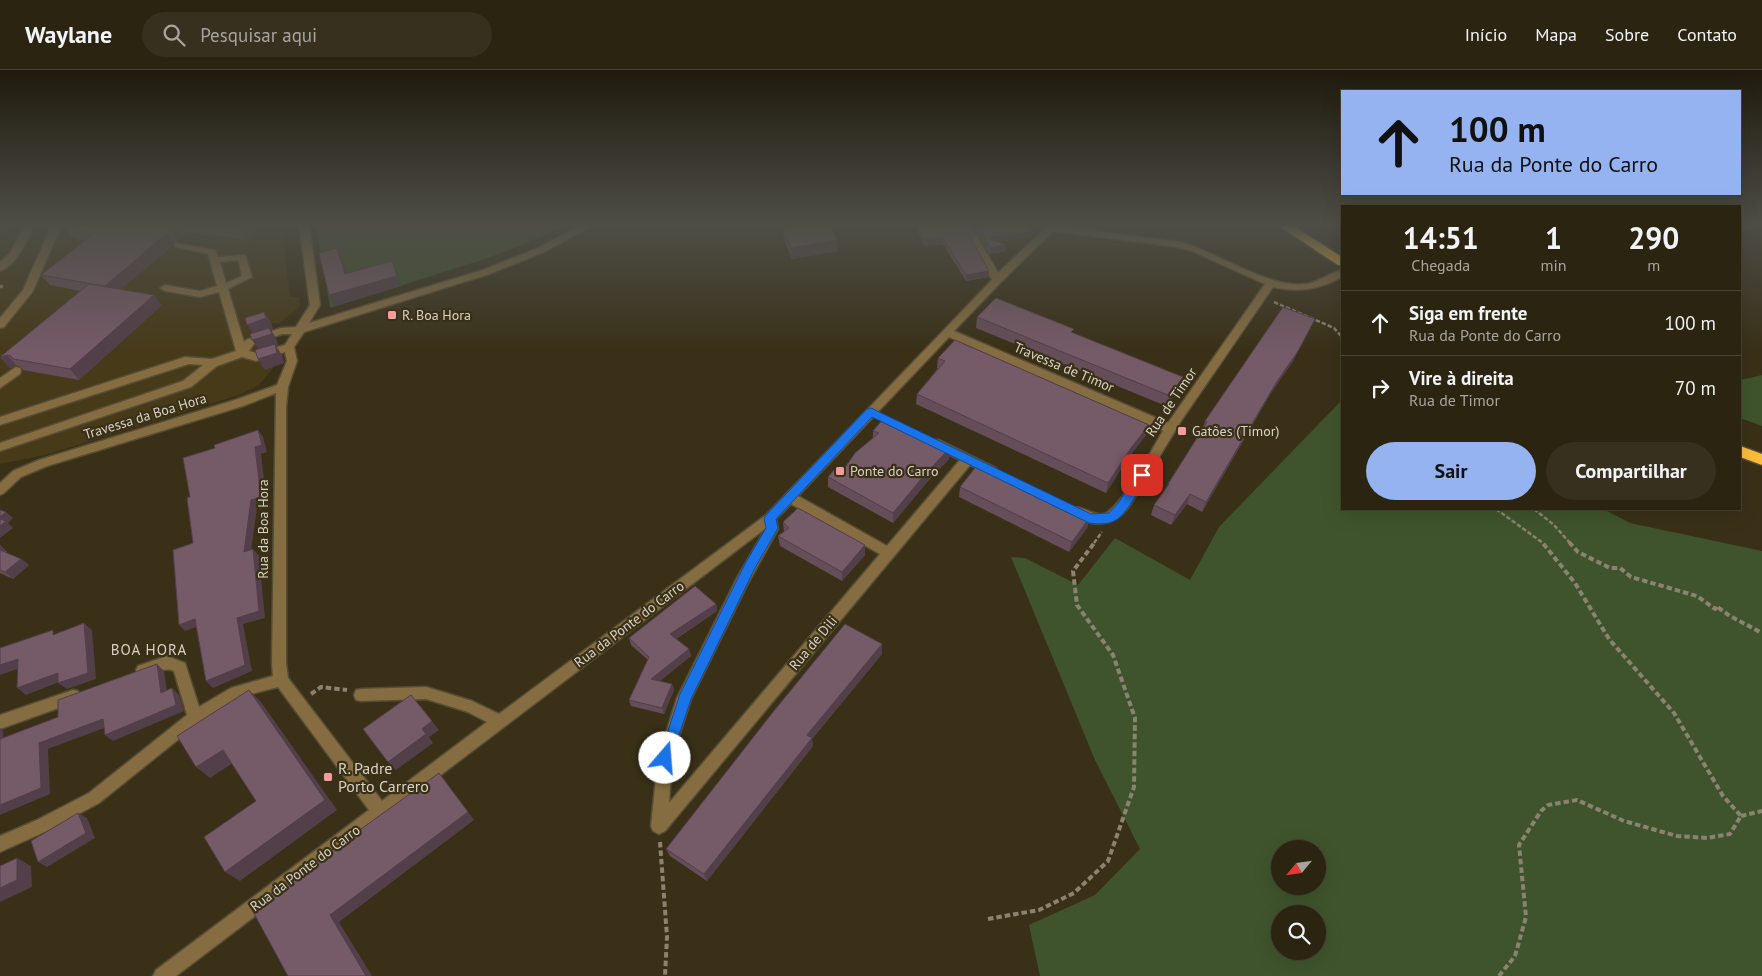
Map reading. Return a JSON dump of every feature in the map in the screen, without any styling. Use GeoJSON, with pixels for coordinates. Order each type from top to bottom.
{"type":"FeatureCollection","features":[{"type":"Feature","properties":{"kind":"highway"},"geometry":{"type":"LineString","coordinates":[[1741,451],[1762,460]]}},
{"type":"Feature","properties":{"kind":"street"},"geometry":{"type":"LineString","coordinates":[[0,325],[28,291],[39,266]]}},
{"type":"Feature","properties":{"kind":"street"},"geometry":{"type":"LineString","coordinates":[[218,266],[242,354]]}},
{"type":"Feature","properties":{"kind":"street"},"geometry":{"type":"LineString","coordinates":[[165,288],[200,294],[223,288],[247,276],[244,266]]}},
{"type":"Feature","properties":{"kind":"street","name":"Rua da Boa Hora"},"geometry":{"type":"LineString","coordinates":[[281,680],[279,663],[279,448],[282,387],[292,361],[289,347],[315,305],[310,266]]}},
{"type":"Feature","properties":{"kind":"street"},"geometry":{"type":"LineString","coordinates":[[242,354],[250,342],[281,332],[298,330],[500,266]]}},
{"type":"Feature","properties":{"kind":"street"},"geometry":{"type":"LineString","coordinates":[[989,266],[997,280]]}},
{"type":"Feature","properties":{"kind":"street","name":"Rua da Ponte do Carro"},"geometry":{"type":"LineString","coordinates":[[162,976],[770,518],[876,414],[947,332],[1011,266]]}},
{"type":"Feature","properties":{"kind":"street"},"geometry":{"type":"LineString","coordinates":[[1234,266],[1271,283],[1296,289],[1308,288],[1324,283],[1341,274]]}},
{"type":"Feature","properties":{"kind":"street","name":"Rua de Timor"},"geometry":{"type":"LineString","coordinates":[[1113,517],[1123,505],[1170,429],[1271,283]]}},
{"type":"Feature","properties":{"kind":"street","name":"Travessa de Timor"},"geometry":{"type":"LineString","coordinates":[[947,332],[1170,429]]}},
{"type":"Feature","properties":{"kind":"street"},"geometry":{"type":"LineString","coordinates":[[0,447],[187,384],[213,363],[242,354],[256,358],[289,347]]}},
{"type":"Feature","properties":{"kind":"street"},"geometry":{"type":"LineString","coordinates":[[0,421],[189,360],[213,363]]}},
{"type":"Feature","properties":{"kind":"street"},"geometry":{"type":"LineString","coordinates":[[0,384],[16,371]]}},
{"type":"Feature","properties":{"kind":"street","name":"Travessa da Boa Hora"},"geometry":{"type":"LineString","coordinates":[[0,490],[17,474],[44,463],[239,403],[282,387]]}},
{"type":"Feature","properties":{"kind":"street"},"geometry":{"type":"LineString","coordinates":[[924,438],[1002,476]]}},
{"type":"Feature","properties":{"kind":"street","name":"Rua de Dili"},"geometry":{"type":"LineString","coordinates":[[659,826],[968,459]]}},
{"type":"Feature","properties":{"kind":"street"},"geometry":{"type":"LineString","coordinates":[[790,497],[889,553]]}},
{"type":"Feature","properties":{"kind":"street"},"geometry":{"type":"LineString","coordinates":[[1063,506],[1089,518],[1100,520],[1113,517]]}},
{"type":"Feature","properties":{"kind":"street"},"geometry":{"type":"LineString","coordinates":[[659,826],[665,758],[684,698],[750,565],[772,528],[770,518]]}},
{"type":"Feature","properties":{"kind":"street"},"geometry":{"type":"LineString","coordinates":[[130,675],[167,662],[180,667],[195,717]]}},
{"type":"Feature","properties":{"kind":"street"},"geometry":{"type":"LineString","coordinates":[[0,844],[43,825],[94,798],[195,717],[236,692],[281,680],[380,812]]}},
{"type":"Feature","properties":{"kind":"street"},"geometry":{"type":"LineString","coordinates":[[0,722],[84,692]]}},
{"type":"Feature","properties":{"kind":"street"},"geometry":{"type":"LineString","coordinates":[[360,695],[426,694],[472,707],[499,722]]}},
{"type":"Feature","properties":{"kind":"path"},"geometry":{"type":"LineString","coordinates":[[0,286],[2,286],[0,290]]}},
{"type":"Feature","properties":{"kind":"path"},"geometry":{"type":"LineString","coordinates":[[1262,297],[1334,328],[1341,336]]}},
{"type":"Feature","properties":{"kind":"path"},"geometry":{"type":"LineString","coordinates":[[1497,510],[1540,540],[1575,583],[1609,640],[1674,714],[1723,796],[1741,816]]}},
{"type":"Feature","properties":{"kind":"path"},"geometry":{"type":"LineString","coordinates":[[1535,510],[1554,525],[1578,552],[1610,568],[1622,569],[1631,577],[1697,596],[1715,609],[1716,606],[1730,616],[1762,632]]}},
{"type":"Feature","properties":{"kind":"path"},"geometry":{"type":"LineString","coordinates":[[988,919],[1039,910],[1074,893],[1108,861],[1134,787],[1135,718],[1113,655],[1078,605],[1073,571],[1113,517]]}},
{"type":"Feature","properties":{"kind":"path"},"geometry":{"type":"LineString","coordinates":[[297,703],[321,687],[353,690],[360,695]]}},
{"type":"Feature","properties":{"kind":"path"},"geometry":{"type":"LineString","coordinates":[[1499,976],[1515,956],[1526,916],[1519,845],[1541,811],[1548,805],[1576,800],[1624,821],[1677,836],[1707,838],[1730,834],[1741,816],[1762,811]]}},
{"type":"Feature","properties":{"kind":"path"},"geometry":{"type":"LineString","coordinates":[[659,826],[667,937],[665,976]]}},
{"type":"Feature","properties":{"kind":"shaded area"},"geometry":{"type":"Polygon","coordinates":[[[0,266],[287,266],[290,297],[299,297],[300,306],[280,323],[271,323],[284,363],[275,366],[259,385],[239,395],[45,455],[0,464],[0,266]]]}},
{"type":"Feature","properties":{"kind":"green space"},"geometry":{"type":"Polygon","coordinates":[[[323,266],[462,266],[330,308],[323,266]]]}},
{"type":"Feature","properties":{"kind":"green space"},"geometry":{"type":"Polygon","coordinates":[[[1762,375],[1762,426],[1741,418],[1741,380],[1762,375]]]}},
{"type":"Feature","properties":{"kind":"green space"},"geometry":{"type":"Polygon","coordinates":[[[1341,401],[1341,510],[1605,510],[1630,523],[1762,551],[1762,976],[1040,976],[1029,925],[1095,895],[1140,849],[1095,760],[1011,557],[1025,558],[1078,585],[1115,538],[1190,580],[1219,527],[1341,401]]]}},
{"type":"Feature","properties":{"kind":"building"},"geometry":{"type":"Polygon","coordinates":[[[52,266],[128,266],[105,286],[41,275],[52,266]]]}},
{"type":"Feature","properties":{"kind":"building"},"geometry":{"type":"Polygon","coordinates":[[[322,266],[343,266],[345,274],[373,266],[394,266],[397,276],[329,295],[322,266]]]}},
{"type":"Feature","properties":{"kind":"building"},"geometry":{"type":"Polygon","coordinates":[[[961,266],[986,266],[989,271],[966,275],[961,266]]]}},
{"type":"Feature","properties":{"kind":"building"},"geometry":{"type":"Polygon","coordinates":[[[89,284],[154,295],[70,369],[13,359],[7,355],[0,357],[89,284]]]}},
{"type":"Feature","properties":{"kind":"building"},"geometry":{"type":"Polygon","coordinates":[[[996,298],[1074,329],[1071,332],[1183,377],[1170,396],[977,317],[996,298]]]}},
{"type":"Feature","properties":{"kind":"building"},"geometry":{"type":"Polygon","coordinates":[[[1283,307],[1315,319],[1298,351],[1276,383],[1206,502],[1190,494],[1175,515],[1154,505],[1207,422],[1205,421],[1283,307]]]}},
{"type":"Feature","properties":{"kind":"building"},"geometry":{"type":"Polygon","coordinates":[[[264,312],[266,318],[247,325],[245,318],[264,312]]]}},
{"type":"Feature","properties":{"kind":"building"},"geometry":{"type":"Polygon","coordinates":[[[269,328],[272,334],[252,340],[250,334],[269,328]]]}},
{"type":"Feature","properties":{"kind":"building"},"geometry":{"type":"Polygon","coordinates":[[[955,340],[1149,425],[1108,483],[917,394],[945,361],[938,358],[955,340]]]}},
{"type":"Feature","properties":{"kind":"building"},"geometry":{"type":"Polygon","coordinates":[[[275,344],[277,353],[258,359],[255,350],[275,344]]]}},
{"type":"Feature","properties":{"kind":"building"},"geometry":{"type":"Polygon","coordinates":[[[884,418],[949,449],[893,513],[828,477],[838,465],[844,469],[855,453],[879,433],[873,431],[884,418]]]}},
{"type":"Feature","properties":{"kind":"building"},"geometry":{"type":"Polygon","coordinates":[[[258,430],[262,445],[255,447],[261,497],[251,500],[244,552],[253,549],[259,611],[237,618],[245,665],[206,681],[195,619],[179,625],[173,550],[193,543],[187,498],[190,497],[183,458],[215,448],[214,445],[258,430]]]}},
{"type":"Feature","properties":{"kind":"building"},"geometry":{"type":"Polygon","coordinates":[[[978,464],[1090,517],[1072,542],[960,487],[978,464]]]}},
{"type":"Feature","properties":{"kind":"building"},"geometry":{"type":"Polygon","coordinates":[[[798,508],[865,545],[842,572],[778,536],[789,528],[783,522],[798,508]]]}},
{"type":"Feature","properties":{"kind":"building"},"geometry":{"type":"Polygon","coordinates":[[[0,510],[6,512],[0,517],[0,510]]]}},
{"type":"Feature","properties":{"kind":"building"},"geometry":{"type":"Polygon","coordinates":[[[0,519],[6,521],[0,526],[0,519]]]}},
{"type":"Feature","properties":{"kind":"building"},"geometry":{"type":"Polygon","coordinates":[[[0,550],[21,559],[5,572],[0,570],[0,550]]]}},
{"type":"Feature","properties":{"kind":"building"},"geometry":{"type":"Polygon","coordinates":[[[695,586],[716,604],[670,634],[689,649],[651,679],[672,684],[662,708],[629,700],[649,657],[629,638],[695,586]]]}},
{"type":"Feature","properties":{"kind":"building"},"geometry":{"type":"Polygon","coordinates":[[[84,623],[88,673],[58,683],[58,673],[17,688],[18,659],[0,665],[0,648],[53,630],[53,635],[84,623]]]}},
{"type":"Feature","properties":{"kind":"building"},"geometry":{"type":"Polygon","coordinates":[[[845,624],[882,644],[807,735],[812,738],[704,874],[666,849],[773,712],[845,624]]]}},
{"type":"Feature","properties":{"kind":"building"},"geometry":{"type":"Polygon","coordinates":[[[157,664],[161,693],[172,688],[176,705],[105,735],[103,719],[39,743],[41,788],[0,805],[0,739],[58,717],[58,700],[157,664]]]}},
{"type":"Feature","properties":{"kind":"building"},"geometry":{"type":"Polygon","coordinates":[[[249,690],[325,800],[225,872],[204,837],[256,801],[223,750],[196,767],[177,736],[249,690]]]}},
{"type":"Feature","properties":{"kind":"building"},"geometry":{"type":"Polygon","coordinates":[[[411,695],[432,721],[422,729],[426,734],[388,762],[363,729],[411,695]]]}},
{"type":"Feature","properties":{"kind":"building"},"geometry":{"type":"Polygon","coordinates":[[[439,773],[468,812],[330,915],[366,976],[288,976],[251,908],[439,773]]]}},
{"type":"Feature","properties":{"kind":"building"},"geometry":{"type":"Polygon","coordinates":[[[78,813],[86,833],[38,862],[31,841],[78,813]]]}},
{"type":"Feature","properties":{"kind":"building"},"geometry":{"type":"Polygon","coordinates":[[[17,858],[17,880],[0,888],[0,866],[17,858]]]}},
{"type":"Feature","properties":{"kind":"place","name":"R. Boa Hora"},"geometry":{"type":"Point","coordinates":[392,315]}},
{"type":"Feature","properties":{"kind":"place","name":"Gatões (Timor)"},"geometry":{"type":"Point","coordinates":[1182,431]}},
{"type":"Feature","properties":{"kind":"place","name":"Ponte do Carro"},"geometry":{"type":"Point","coordinates":[840,471]}},
{"type":"Feature","properties":{"kind":"place","name":"R. Padre Porto Carrero"},"geometry":{"type":"Point","coordinates":[328,777]}},
{"type":"Feature","properties":{"kind":"district","name":"BOA HORA"},"geometry":{"type":"Point","coordinates":[149,650]}},
{"type":"Feature","properties":{"kind":"route"},"geometry":{"type":"LineString","coordinates":[[665,758],[684,698],[709,651],[750,565],[772,528],[770,518],[871,412],[1089,518],[1100,520],[1113,517],[1142,475]]}}]}
